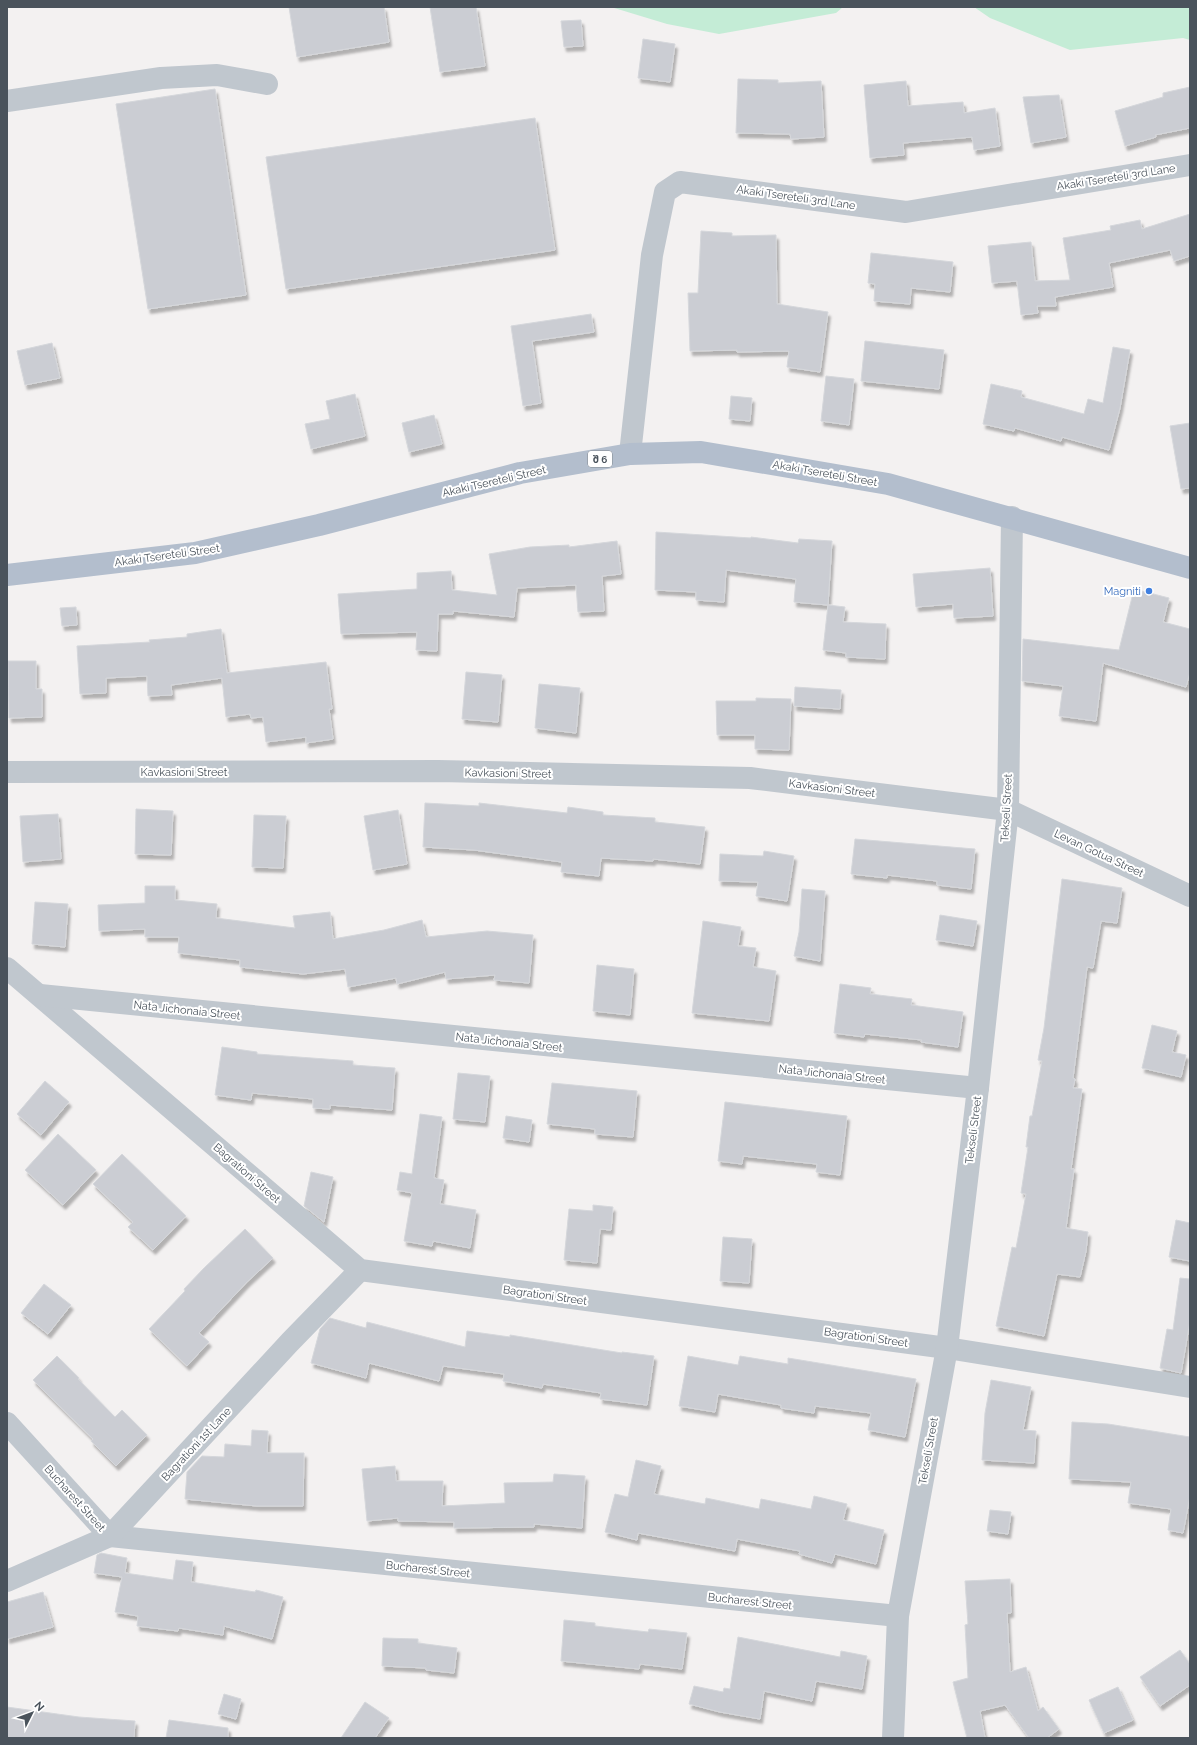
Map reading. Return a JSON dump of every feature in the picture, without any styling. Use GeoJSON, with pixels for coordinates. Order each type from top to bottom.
{"type":"FeatureCollection","features":[{"type":"Feature","properties":{"kind":"main road","name":"Akaki Tsereteli Street"},"geometry":{"type":"LineString","coordinates":[[7,576],[195,553],[319,526],[520,473],[630,454],[701,452],[888,484],[1012,517],[1190,568]]}},
{"type":"Feature","properties":{"kind":"street"},"geometry":{"type":"LineString","coordinates":[[7,101],[161,78],[217,75],[268,84]]}},
{"type":"Feature","properties":{"kind":"street","name":"Akaki Tsereteli 3rd Lane"},"geometry":{"type":"LineString","coordinates":[[630,454],[652,255],[665,192],[680,182],[906,212],[1190,165]]}},
{"type":"Feature","properties":{"kind":"street","name":"Tekseli Street"},"geometry":{"type":"LineString","coordinates":[[893,1738],[898,1616],[947,1348],[978,1088],[1008,810],[1012,517]]}},
{"type":"Feature","properties":{"kind":"street","name":"Kavkasioni Street"},"geometry":{"type":"LineString","coordinates":[[7,772],[438,771],[750,778],[1008,810]]}},
{"type":"Feature","properties":{"kind":"street","name":"Levan Gotua Street"},"geometry":{"type":"LineString","coordinates":[[1008,810],[1190,896]]}},
{"type":"Feature","properties":{"kind":"street","name":"Bagrationi Street"},"geometry":{"type":"LineString","coordinates":[[7,968],[360,1270],[947,1348],[1190,1387]]}},
{"type":"Feature","properties":{"kind":"street","name":"Nata Jichonaia Street"},"geometry":{"type":"LineString","coordinates":[[40,995],[978,1088]]}},
{"type":"Feature","properties":{"kind":"street","name":"Bagrationi 1st Lane"},"geometry":{"type":"LineString","coordinates":[[7,1581],[110,1536],[290,1342],[360,1270]]}},
{"type":"Feature","properties":{"kind":"street","name":"Bucharest Street"},"geometry":{"type":"LineString","coordinates":[[7,1423],[110,1536],[898,1616]]}},
{"type":"Feature","properties":{"kind":"green space"},"geometry":{"type":"Polygon","coordinates":[[[611,7],[843,7],[836,13],[719,34],[667,24],[611,7]]]}},
{"type":"Feature","properties":{"kind":"green space"},"geometry":{"type":"Polygon","coordinates":[[[974,7],[1190,7],[1190,40],[1183,38],[1070,50],[990,18],[974,7]]]}},
{"type":"Feature","properties":{"kind":"building"},"geometry":{"type":"Polygon","coordinates":[[[289,7],[384,7],[389,42],[297,57],[289,7]]]}},
{"type":"Feature","properties":{"kind":"building"},"geometry":{"type":"Polygon","coordinates":[[[430,7],[476,7],[485,66],[440,72],[430,7]]]}},
{"type":"Feature","properties":{"kind":"building"},"geometry":{"type":"Polygon","coordinates":[[[581,20],[583,46],[564,47],[561,21],[581,20]]]}},
{"type":"Feature","properties":{"kind":"building"},"geometry":{"type":"Polygon","coordinates":[[[643,39],[675,44],[670,82],[638,78],[643,39]]]}},
{"type":"Feature","properties":{"kind":"building"},"geometry":{"type":"Polygon","coordinates":[[[738,79],[778,80],[778,83],[821,81],[824,137],[791,139],[790,134],[736,133],[738,79]]]}},
{"type":"Feature","properties":{"kind":"building"},"geometry":{"type":"Polygon","coordinates":[[[906,81],[908,106],[963,102],[964,113],[995,108],[1000,146],[974,150],[972,137],[903,143],[904,155],[870,158],[864,85],[906,81]]]}},
{"type":"Feature","properties":{"kind":"building"},"geometry":{"type":"Polygon","coordinates":[[[1190,87],[1190,128],[1155,135],[1156,137],[1125,146],[1115,111],[1163,97],[1163,93],[1190,87]]]}},
{"type":"Feature","properties":{"kind":"building"},"geometry":{"type":"Polygon","coordinates":[[[215,89],[246,295],[148,309],[116,104],[215,89]]]}},
{"type":"Feature","properties":{"kind":"building"},"geometry":{"type":"Polygon","coordinates":[[[1059,95],[1066,137],[1031,143],[1023,97],[1059,95]]]}},
{"type":"Feature","properties":{"kind":"building"},"geometry":{"type":"Polygon","coordinates":[[[535,118],[555,250],[286,289],[266,157],[535,118]]]}},
{"type":"Feature","properties":{"kind":"building"},"geometry":{"type":"Polygon","coordinates":[[[1190,214],[1190,256],[1174,261],[1170,250],[1109,263],[1113,287],[1055,297],[1056,306],[1037,306],[1038,313],[1021,315],[1017,281],[992,283],[988,246],[1031,242],[1035,281],[1070,280],[1063,238],[1111,230],[1110,226],[1140,220],[1142,229],[1190,214]]]}},
{"type":"Feature","properties":{"kind":"building"},"geometry":{"type":"Polygon","coordinates":[[[701,231],[732,233],[732,236],[776,235],[777,304],[828,312],[820,372],[787,367],[789,351],[690,351],[688,293],[698,293],[701,231]]]}},
{"type":"Feature","properties":{"kind":"building"},"geometry":{"type":"Polygon","coordinates":[[[871,253],[953,262],[950,292],[911,288],[910,304],[874,301],[875,284],[868,283],[871,253]]]}},
{"type":"Feature","properties":{"kind":"building"},"geometry":{"type":"Polygon","coordinates":[[[591,314],[594,332],[532,341],[541,403],[523,406],[511,326],[591,314]]]}},
{"type":"Feature","properties":{"kind":"building"},"geometry":{"type":"Polygon","coordinates":[[[865,341],[944,350],[939,389],[861,381],[865,341]]]}},
{"type":"Feature","properties":{"kind":"building"},"geometry":{"type":"Polygon","coordinates":[[[52,343],[60,378],[25,385],[17,351],[52,343]]]}},
{"type":"Feature","properties":{"kind":"building"},"geometry":{"type":"Polygon","coordinates":[[[1113,347],[1130,350],[1120,408],[1109,450],[1062,437],[1061,441],[1015,428],[1014,431],[983,424],[991,384],[1022,391],[1021,397],[1084,414],[1088,399],[1103,403],[1113,347]]]}},
{"type":"Feature","properties":{"kind":"building"},"geometry":{"type":"Polygon","coordinates":[[[826,376],[854,379],[849,425],[821,421],[826,376]]]}},
{"type":"Feature","properties":{"kind":"building"},"geometry":{"type":"Polygon","coordinates":[[[355,394],[365,436],[311,449],[305,424],[330,419],[326,401],[355,394]]]}},
{"type":"Feature","properties":{"kind":"building"},"geometry":{"type":"Polygon","coordinates":[[[731,396],[752,398],[750,421],[729,419],[731,396]]]}},
{"type":"Feature","properties":{"kind":"building"},"geometry":{"type":"Polygon","coordinates":[[[434,415],[442,444],[409,452],[402,423],[434,415]]]}},
{"type":"Feature","properties":{"kind":"building"},"geometry":{"type":"Polygon","coordinates":[[[1190,423],[1190,488],[1181,489],[1170,426],[1190,423]]]}},
{"type":"Feature","properties":{"kind":"building"},"geometry":{"type":"Polygon","coordinates":[[[656,532],[751,537],[798,543],[799,539],[832,541],[828,605],[794,602],[796,579],[726,570],[724,602],[696,600],[696,592],[655,590],[656,532]]]}},
{"type":"Feature","properties":{"kind":"building"},"geometry":{"type":"Polygon","coordinates":[[[617,541],[621,574],[602,576],[604,611],[578,612],[576,585],[517,588],[514,617],[453,611],[453,614],[438,614],[437,651],[416,650],[417,632],[341,634],[338,594],[417,589],[417,573],[451,571],[452,590],[497,595],[489,554],[530,547],[569,545],[569,547],[617,541]]]}},
{"type":"Feature","properties":{"kind":"building"},"geometry":{"type":"Polygon","coordinates":[[[990,568],[993,616],[954,618],[953,604],[916,607],[913,574],[990,568]]]}},
{"type":"Feature","properties":{"kind":"building"},"geometry":{"type":"Polygon","coordinates":[[[1134,589],[1169,598],[1163,622],[1190,629],[1190,672],[1186,687],[1103,663],[1096,721],[1059,716],[1063,686],[1022,681],[1023,639],[1119,650],[1134,589]]]}},
{"type":"Feature","properties":{"kind":"building"},"geometry":{"type":"Polygon","coordinates":[[[828,605],[845,607],[843,622],[886,624],[885,659],[846,657],[846,653],[823,650],[828,605]]]}},
{"type":"Feature","properties":{"kind":"building"},"geometry":{"type":"Polygon","coordinates":[[[76,607],[77,625],[62,626],[60,608],[76,607]]]}},
{"type":"Feature","properties":{"kind":"building"},"geometry":{"type":"Polygon","coordinates":[[[221,629],[227,673],[326,662],[332,709],[329,709],[333,739],[306,743],[306,737],[266,742],[263,717],[251,718],[250,714],[226,717],[222,678],[171,685],[172,695],[148,696],[147,676],[106,678],[106,693],[80,694],[77,646],[150,642],[149,640],[187,637],[187,634],[221,629]]]}},
{"type":"Feature","properties":{"kind":"building"},"geometry":{"type":"Polygon","coordinates":[[[8,661],[36,661],[36,689],[42,689],[42,717],[9,718],[8,661]]]}},
{"type":"Feature","properties":{"kind":"building"},"geometry":{"type":"Polygon","coordinates":[[[466,672],[502,675],[498,722],[462,719],[466,672]]]}},
{"type":"Feature","properties":{"kind":"building"},"geometry":{"type":"Polygon","coordinates":[[[539,684],[580,688],[576,733],[535,728],[539,684]]]}},
{"type":"Feature","properties":{"kind":"building"},"geometry":{"type":"Polygon","coordinates":[[[795,687],[841,690],[840,709],[794,706],[795,687]]]}},
{"type":"Feature","properties":{"kind":"building"},"geometry":{"type":"Polygon","coordinates":[[[756,698],[791,699],[789,750],[755,749],[755,735],[717,735],[716,701],[756,701],[756,698]]]}},
{"type":"Feature","properties":{"kind":"building"},"geometry":{"type":"Polygon","coordinates":[[[425,803],[479,806],[479,803],[567,813],[568,807],[603,812],[603,815],[655,818],[655,822],[705,827],[700,864],[653,859],[653,861],[601,858],[599,876],[561,872],[562,862],[474,850],[423,847],[425,803]]]}},
{"type":"Feature","properties":{"kind":"building"},"geometry":{"type":"Polygon","coordinates":[[[136,809],[173,811],[171,855],[135,854],[136,809]]]}},
{"type":"Feature","properties":{"kind":"building"},"geometry":{"type":"Polygon","coordinates":[[[398,810],[407,864],[373,870],[364,816],[398,810]]]}},
{"type":"Feature","properties":{"kind":"building"},"geometry":{"type":"Polygon","coordinates":[[[58,814],[61,859],[23,862],[20,816],[58,814]]]}},
{"type":"Feature","properties":{"kind":"building"},"geometry":{"type":"Polygon","coordinates":[[[254,815],[286,816],[283,868],[252,867],[254,815]]]}},
{"type":"Feature","properties":{"kind":"building"},"geometry":{"type":"Polygon","coordinates":[[[855,839],[975,849],[971,889],[937,885],[937,881],[887,875],[887,878],[851,874],[855,839]]]}},
{"type":"Feature","properties":{"kind":"building"},"geometry":{"type":"Polygon","coordinates":[[[764,851],[794,856],[787,901],[756,896],[758,882],[719,881],[720,854],[763,856],[764,851]]]}},
{"type":"Feature","properties":{"kind":"building"},"geometry":{"type":"Polygon","coordinates":[[[1062,879],[1122,888],[1117,923],[1101,921],[1093,968],[1087,967],[1073,1078],[1075,1079],[1073,1088],[1082,1089],[1071,1169],[1074,1169],[1066,1228],[1088,1232],[1086,1251],[1080,1277],[1057,1274],[1044,1336],[996,1326],[1012,1247],[1016,1248],[1026,1194],[1021,1193],[1028,1147],[1026,1147],[1030,1116],[1032,1116],[1042,1061],[1038,1060],[1044,1028],[1062,879]]]}},
{"type":"Feature","properties":{"kind":"building"},"geometry":{"type":"Polygon","coordinates":[[[145,886],[175,886],[175,900],[217,904],[216,918],[295,928],[293,916],[330,912],[333,939],[384,930],[422,920],[426,937],[487,931],[533,935],[529,983],[494,980],[495,975],[446,979],[445,972],[397,984],[396,978],[348,987],[345,969],[303,974],[240,967],[240,960],[178,953],[179,937],[145,937],[145,929],[99,931],[98,905],[145,903],[145,886]]]}},
{"type":"Feature","properties":{"kind":"building"},"geometry":{"type":"Polygon","coordinates":[[[802,889],[825,891],[820,961],[794,956],[799,932],[802,889]]]}},
{"type":"Feature","properties":{"kind":"building"},"geometry":{"type":"Polygon","coordinates":[[[35,902],[68,904],[65,947],[32,944],[35,902]]]}},
{"type":"Feature","properties":{"kind":"building"},"geometry":{"type":"Polygon","coordinates":[[[940,915],[977,921],[973,946],[936,940],[940,915]]]}},
{"type":"Feature","properties":{"kind":"building"},"geometry":{"type":"Polygon","coordinates":[[[703,921],[741,927],[738,946],[756,948],[753,967],[776,971],[769,1021],[692,1013],[703,921]]]}},
{"type":"Feature","properties":{"kind":"building"},"geometry":{"type":"Polygon","coordinates":[[[597,965],[634,969],[630,1015],[593,1011],[597,965]]]}},
{"type":"Feature","properties":{"kind":"building"},"geometry":{"type":"Polygon","coordinates":[[[840,984],[871,988],[870,994],[912,999],[911,1005],[963,1012],[958,1047],[921,1042],[922,1040],[865,1034],[864,1037],[834,1033],[840,984]]]}},
{"type":"Feature","properties":{"kind":"building"},"geometry":{"type":"Polygon","coordinates":[[[1152,1025],[1177,1031],[1172,1052],[1186,1055],[1181,1077],[1142,1068],[1152,1025]]]}},
{"type":"Feature","properties":{"kind":"building"},"geometry":{"type":"Polygon","coordinates":[[[222,1047],[257,1052],[257,1054],[353,1061],[353,1065],[395,1068],[392,1110],[330,1105],[330,1109],[313,1108],[313,1099],[252,1093],[251,1100],[215,1095],[222,1047]]]}},
{"type":"Feature","properties":{"kind":"building"},"geometry":{"type":"Polygon","coordinates":[[[458,1073],[490,1076],[485,1122],[453,1119],[458,1073]]]}},
{"type":"Feature","properties":{"kind":"building"},"geometry":{"type":"Polygon","coordinates":[[[45,1081],[69,1102],[41,1135],[17,1114],[45,1081]]]}},
{"type":"Feature","properties":{"kind":"building"},"geometry":{"type":"Polygon","coordinates":[[[552,1083],[637,1091],[633,1137],[595,1134],[595,1129],[547,1124],[552,1083]]]}},
{"type":"Feature","properties":{"kind":"building"},"geometry":{"type":"Polygon","coordinates":[[[725,1102],[847,1116],[840,1175],[816,1172],[817,1164],[743,1156],[742,1164],[718,1161],[725,1102]]]}},
{"type":"Feature","properties":{"kind":"building"},"geometry":{"type":"Polygon","coordinates":[[[420,1114],[442,1117],[434,1178],[444,1180],[440,1204],[476,1210],[470,1248],[433,1241],[432,1246],[404,1241],[412,1193],[397,1190],[400,1172],[412,1174],[420,1114]]]}},
{"type":"Feature","properties":{"kind":"building"},"geometry":{"type":"Polygon","coordinates":[[[506,1116],[532,1120],[529,1142],[503,1138],[506,1116]]]}},
{"type":"Feature","properties":{"kind":"building"},"geometry":{"type":"Polygon","coordinates":[[[58,1134],[96,1170],[63,1205],[25,1170],[58,1134]]]}},
{"type":"Feature","properties":{"kind":"building"},"geometry":{"type":"Polygon","coordinates":[[[122,1154],[186,1216],[153,1250],[128,1227],[133,1222],[93,1184],[122,1154]]]}},
{"type":"Feature","properties":{"kind":"building"},"geometry":{"type":"Polygon","coordinates":[[[311,1172],[333,1177],[324,1222],[304,1206],[311,1172]]]}},
{"type":"Feature","properties":{"kind":"building"},"geometry":{"type":"Polygon","coordinates":[[[593,1205],[613,1207],[611,1230],[600,1229],[597,1263],[564,1260],[569,1209],[593,1211],[593,1205]]]}},
{"type":"Feature","properties":{"kind":"building"},"geometry":{"type":"Polygon","coordinates":[[[1176,1220],[1190,1223],[1190,1261],[1169,1257],[1176,1220]]]}},
{"type":"Feature","properties":{"kind":"building"},"geometry":{"type":"Polygon","coordinates":[[[245,1229],[273,1258],[247,1282],[199,1333],[209,1342],[187,1366],[149,1329],[185,1291],[184,1289],[204,1268],[245,1229]]]}},
{"type":"Feature","properties":{"kind":"building"},"geometry":{"type":"Polygon","coordinates":[[[723,1237],[752,1239],[749,1283],[720,1281],[723,1237]]]}},
{"type":"Feature","properties":{"kind":"building"},"geometry":{"type":"Polygon","coordinates":[[[1180,1278],[1190,1279],[1190,1321],[1181,1373],[1160,1368],[1167,1329],[1173,1330],[1180,1278]]]}},
{"type":"Feature","properties":{"kind":"building"},"geometry":{"type":"Polygon","coordinates":[[[44,1284],[71,1305],[48,1334],[21,1313],[44,1284]]]}},
{"type":"Feature","properties":{"kind":"building"},"geometry":{"type":"Polygon","coordinates":[[[330,1318],[366,1328],[367,1322],[465,1347],[467,1331],[510,1337],[510,1335],[622,1353],[654,1356],[647,1405],[600,1399],[601,1393],[543,1384],[542,1388],[503,1381],[504,1374],[443,1366],[439,1381],[369,1363],[366,1378],[311,1363],[320,1329],[330,1318]]]}},
{"type":"Feature","properties":{"kind":"building"},"geometry":{"type":"Polygon","coordinates":[[[57,1356],[115,1417],[122,1410],[147,1435],[116,1466],[91,1441],[93,1439],[33,1380],[57,1356]]]}},
{"type":"Feature","properties":{"kind":"building"},"geometry":{"type":"Polygon","coordinates":[[[688,1356],[738,1365],[740,1356],[788,1364],[788,1358],[916,1379],[905,1437],[868,1430],[871,1413],[815,1406],[814,1413],[781,1408],[781,1405],[718,1394],[715,1412],[679,1406],[688,1356]]]}},
{"type":"Feature","properties":{"kind":"building"},"geometry":{"type":"Polygon","coordinates":[[[991,1380],[1031,1387],[1023,1430],[1036,1431],[1034,1463],[982,1460],[985,1413],[991,1380]]]}},
{"type":"Feature","properties":{"kind":"building"},"geometry":{"type":"Polygon","coordinates":[[[1072,1422],[1108,1424],[1190,1437],[1190,1496],[1183,1533],[1168,1530],[1171,1509],[1128,1503],[1131,1482],[1069,1479],[1072,1422]]]}},
{"type":"Feature","properties":{"kind":"building"},"geometry":{"type":"Polygon","coordinates":[[[252,1430],[268,1431],[267,1453],[304,1453],[303,1506],[257,1506],[185,1499],[187,1472],[202,1456],[224,1457],[225,1444],[251,1446],[252,1430]]]}},
{"type":"Feature","properties":{"kind":"building"},"geometry":{"type":"Polygon","coordinates":[[[636,1460],[661,1466],[654,1494],[705,1504],[706,1498],[759,1509],[761,1499],[811,1509],[814,1496],[847,1504],[843,1520],[884,1530],[876,1564],[835,1554],[832,1563],[799,1554],[800,1551],[737,1539],[735,1551],[638,1533],[637,1540],[605,1532],[615,1494],[628,1497],[636,1460]]]}},
{"type":"Feature","properties":{"kind":"building"},"geometry":{"type":"Polygon","coordinates":[[[395,1466],[396,1481],[443,1481],[442,1506],[505,1503],[504,1483],[553,1482],[554,1474],[585,1476],[582,1528],[534,1524],[534,1527],[454,1528],[454,1522],[398,1521],[398,1518],[367,1521],[362,1469],[395,1466]]]}},
{"type":"Feature","properties":{"kind":"building"},"geometry":{"type":"Polygon","coordinates":[[[990,1510],[1011,1512],[1008,1534],[987,1531],[990,1510]]]}},
{"type":"Feature","properties":{"kind":"building"},"geometry":{"type":"Polygon","coordinates":[[[101,1553],[127,1558],[125,1573],[173,1580],[176,1560],[193,1562],[191,1582],[255,1592],[256,1590],[283,1597],[272,1639],[224,1626],[223,1635],[179,1628],[178,1631],[137,1626],[138,1616],[115,1612],[122,1577],[94,1573],[97,1555],[101,1553]]]}},
{"type":"Feature","properties":{"kind":"building"},"geometry":{"type":"Polygon","coordinates":[[[1010,1579],[1011,1613],[1007,1613],[1010,1672],[1026,1667],[1038,1711],[1043,1707],[1059,1729],[1047,1738],[1029,1738],[1005,1705],[980,1711],[985,1738],[967,1738],[953,1682],[968,1678],[965,1625],[968,1624],[965,1581],[1010,1579]]]}},
{"type":"Feature","properties":{"kind":"building"},"geometry":{"type":"Polygon","coordinates":[[[43,1592],[53,1627],[7,1639],[7,1602],[43,1592]]]}},
{"type":"Feature","properties":{"kind":"building"},"geometry":{"type":"Polygon","coordinates":[[[564,1620],[595,1623],[595,1626],[648,1632],[649,1629],[687,1633],[682,1669],[640,1664],[639,1669],[561,1661],[564,1620]]]}},
{"type":"Feature","properties":{"kind":"building"},"geometry":{"type":"Polygon","coordinates":[[[738,1637],[840,1657],[841,1651],[867,1656],[862,1689],[816,1681],[812,1701],[764,1691],[760,1719],[720,1712],[689,1704],[694,1686],[723,1692],[724,1688],[730,1689],[738,1637]]]}},
{"type":"Feature","properties":{"kind":"building"},"geometry":{"type":"Polygon","coordinates":[[[383,1638],[418,1639],[418,1643],[457,1648],[454,1673],[426,1670],[426,1668],[382,1666],[383,1638]]]}},
{"type":"Feature","properties":{"kind":"building"},"geometry":{"type":"Polygon","coordinates":[[[1180,1650],[1190,1664],[1190,1685],[1160,1706],[1140,1677],[1180,1650]]]}},
{"type":"Feature","properties":{"kind":"building"},"geometry":{"type":"Polygon","coordinates":[[[1118,1687],[1133,1720],[1104,1733],[1089,1700],[1118,1687]]]}},
{"type":"Feature","properties":{"kind":"building"},"geometry":{"type":"Polygon","coordinates":[[[224,1694],[241,1699],[236,1719],[218,1714],[224,1694]]]}},
{"type":"Feature","properties":{"kind":"building"},"geometry":{"type":"Polygon","coordinates":[[[365,1702],[389,1718],[375,1738],[341,1738],[365,1702]]]}},
{"type":"Feature","properties":{"kind":"building"},"geometry":{"type":"Polygon","coordinates":[[[7,1707],[79,1717],[135,1721],[134,1738],[7,1738],[7,1707]]]}},
{"type":"Feature","properties":{"kind":"building"},"geometry":{"type":"Polygon","coordinates":[[[169,1720],[228,1728],[228,1738],[166,1738],[169,1720]]]}},
{"type":"Feature","properties":{"kind":"place","name":"Magniti"},"geometry":{"type":"Point","coordinates":[1149,591]}}]}
